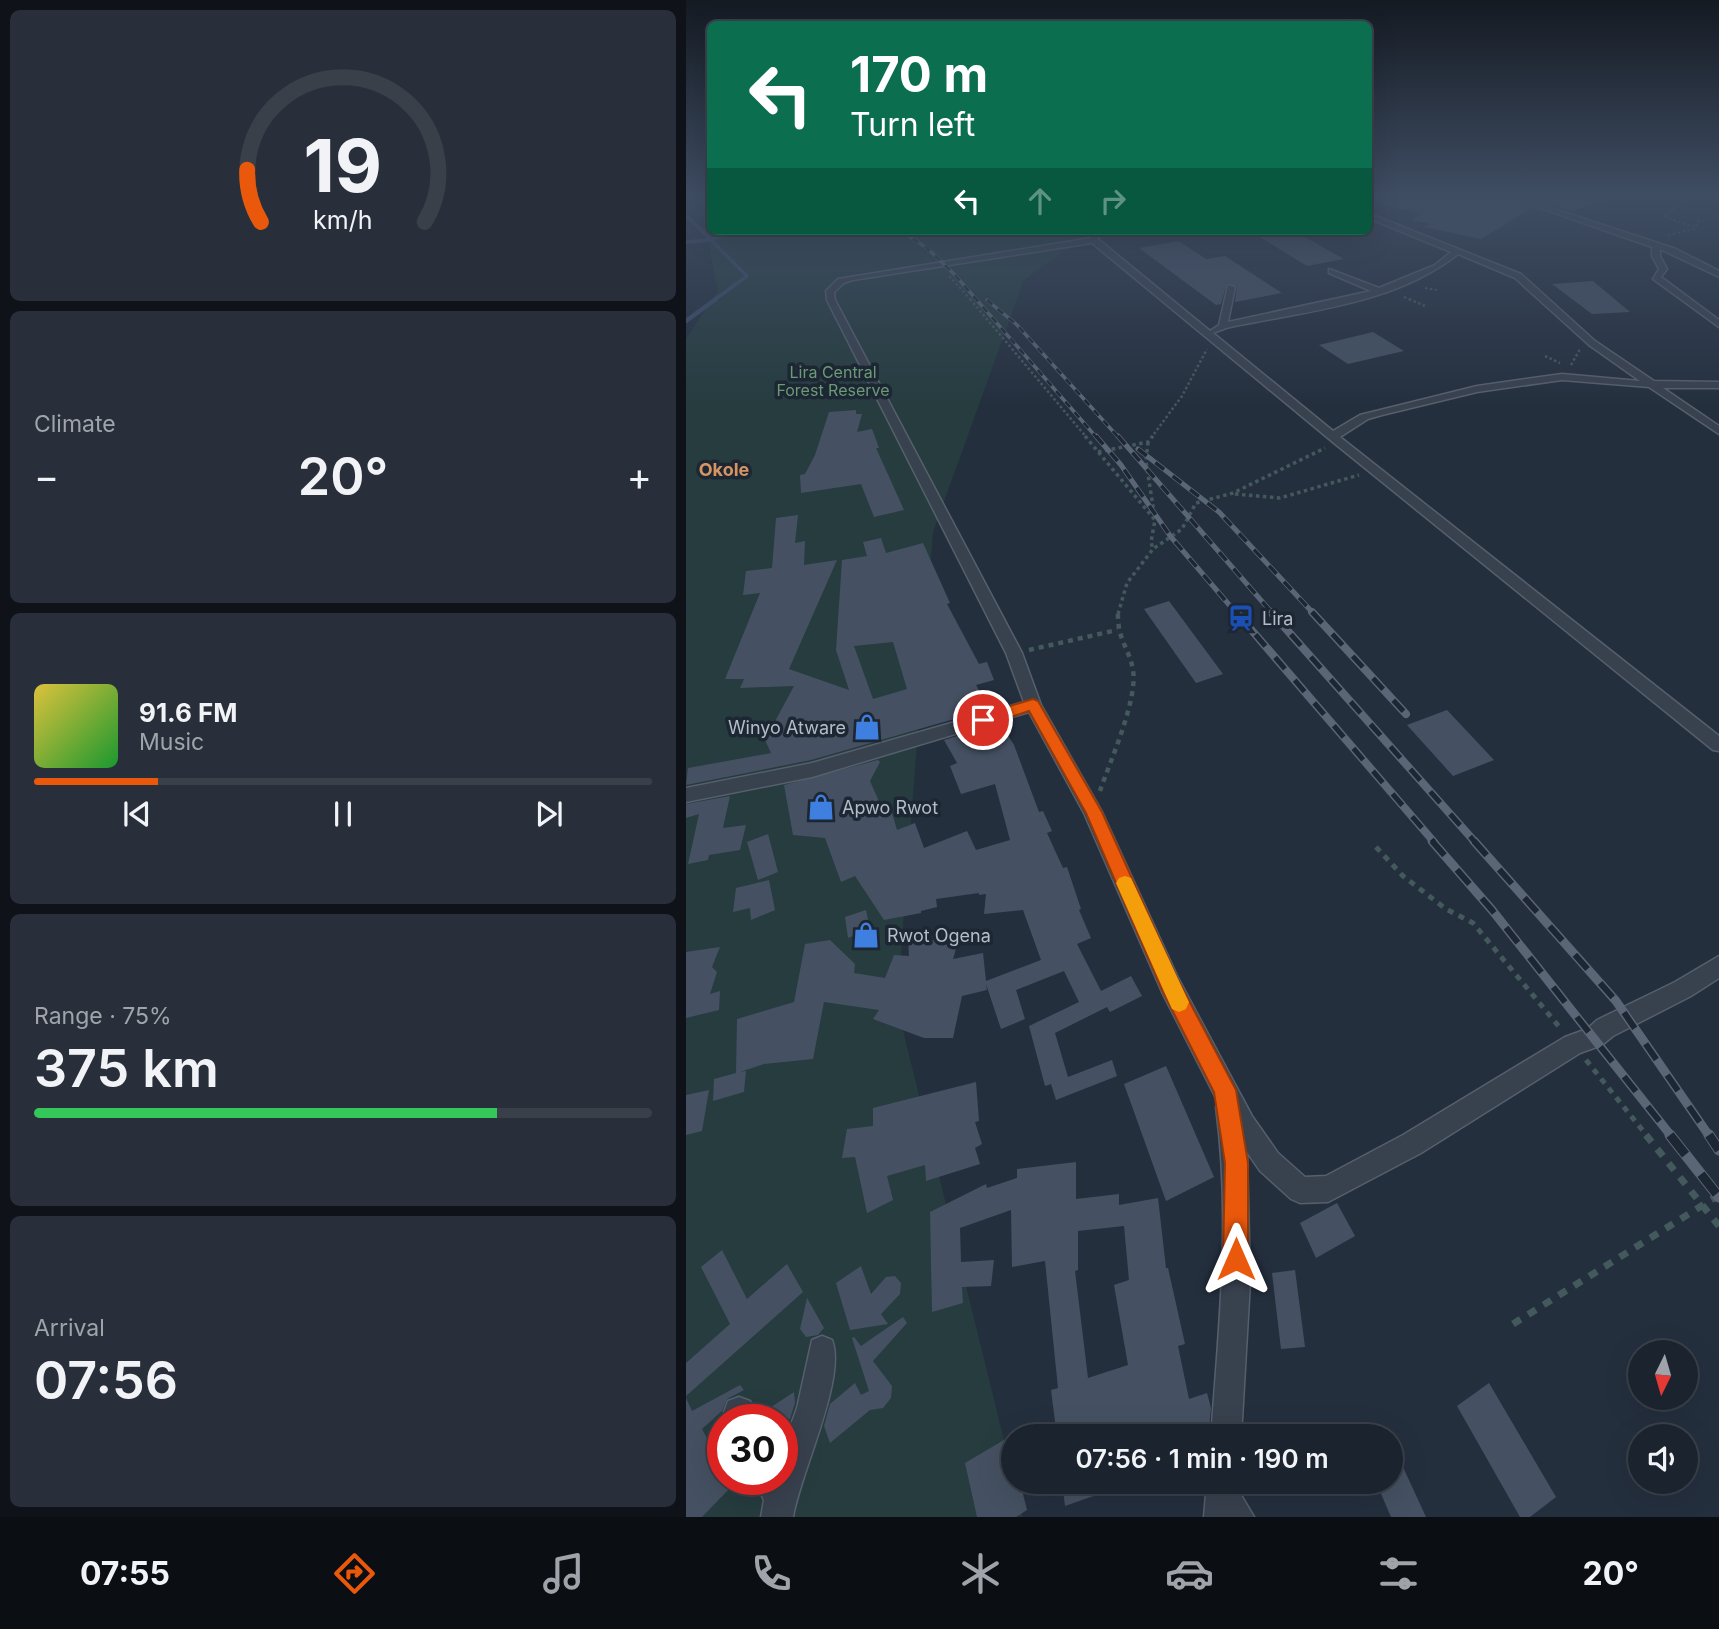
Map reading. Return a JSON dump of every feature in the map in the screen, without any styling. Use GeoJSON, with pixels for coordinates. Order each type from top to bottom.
{"type":"FeatureCollection","features":[{"type":"Feature","properties":{"kind":"street"},"geometry":{"type":"LineString","coordinates":[[931,265],[841,281],[830,291],[831,300],[1014,653],[1033,705],[1093,812],[1170,985],[1243,1125],[1269,1162],[1300,1190],[1328,1189],[1412,1144],[1573,1045],[1594,1037],[1605,1028],[1683,989],[1719,966]]}},
{"type":"Feature","properties":{"kind":"street"},"geometry":{"type":"LineString","coordinates":[[1129,265],[1210,337],[1719,745]]}},
{"type":"Feature","properties":{"kind":"street"},"geometry":{"type":"LineString","coordinates":[[1210,337],[1223,326],[1381,292],[1442,265]]}},
{"type":"Feature","properties":{"kind":"street"},"geometry":{"type":"LineString","coordinates":[[1491,265],[1518,276],[1592,343],[1719,430]]}},
{"type":"Feature","properties":{"kind":"street"},"geometry":{"type":"LineString","coordinates":[[1661,265],[1663,269],[1656,276],[1719,324]]}},
{"type":"Feature","properties":{"kind":"street"},"geometry":{"type":"LineString","coordinates":[[1699,265],[1719,274]]}},
{"type":"Feature","properties":{"kind":"street"},"geometry":{"type":"LineString","coordinates":[[1332,271],[1381,292]]}},
{"type":"Feature","properties":{"kind":"street"},"geometry":{"type":"LineString","coordinates":[[1223,326],[1231,287]]}},
{"type":"Feature","properties":{"kind":"street"},"geometry":{"type":"LineString","coordinates":[[1335,438],[1364,418],[1379,413],[1477,389],[1562,377],[1624,384],[1719,385]]}},
{"type":"Feature","properties":{"kind":"street"},"geometry":{"type":"LineString","coordinates":[[686,795],[812,770],[1033,705]]}},
{"type":"Feature","properties":{"kind":"street"},"geometry":{"type":"LineString","coordinates":[[1225,1090],[1236,1163],[1236,1282],[1227,1424]]}},
{"type":"Feature","properties":{"kind":"street"},"geometry":{"type":"LineString","coordinates":[[776,1498],[812,1408],[822,1350]]}},
{"type":"Feature","properties":{"kind":"path"},"geometry":{"type":"LineString","coordinates":[[943,265],[1155,520]]}},
{"type":"Feature","properties":{"kind":"path"},"geometry":{"type":"LineString","coordinates":[[1153,549],[1151,542],[1155,520],[1146,462],[1148,442],[1188,387],[1210,337]]}},
{"type":"Feature","properties":{"kind":"path"},"geometry":{"type":"LineString","coordinates":[[1562,377],[1570,368],[1578,350],[1592,343]]}},
{"type":"Feature","properties":{"kind":"path"},"geometry":{"type":"LineString","coordinates":[[1093,812],[1133,693],[1133,669],[1117,630],[1118,610],[1127,583],[1153,549],[1182,529],[1196,503],[1233,493],[1335,438]]}},
{"type":"Feature","properties":{"kind":"path"},"geometry":{"type":"LineString","coordinates":[[1098,452],[1148,442]]}},
{"type":"Feature","properties":{"kind":"path"},"geometry":{"type":"LineString","coordinates":[[1233,493],[1268,499],[1280,498],[1376,470]]}},
{"type":"Feature","properties":{"kind":"path"},"geometry":{"type":"LineString","coordinates":[[1014,653],[1117,630]]}},
{"type":"Feature","properties":{"kind":"path"},"geometry":{"type":"LineString","coordinates":[[1376,847],[1403,876],[1446,909],[1473,923],[1495,947],[1719,1226]]}},
{"type":"Feature","properties":{"kind":"path"},"geometry":{"type":"LineString","coordinates":[[1513,1324],[1704,1207],[1719,1195]]}},
{"type":"Feature","properties":{"kind":"green space","name":"Lira Central Forest Reserve"},"geometry":{"type":"Polygon","coordinates":[[[713,265],[1045,265],[1024,280],[933,532],[897,1006],[1001,1428],[1001,1494],[1017,1494],[1023,1517],[686,1517],[686,339],[718,291],[713,265]]]}},
{"type":"Feature","properties":{"kind":"building"},"geometry":{"type":"Polygon","coordinates":[[[1162,265],[1239,265],[1282,293],[1235,302],[1237,286],[1227,283],[1221,304],[1216,305],[1162,265]]]}},
{"type":"Feature","properties":{"kind":"building"},"geometry":{"type":"Polygon","coordinates":[[[1593,281],[1630,312],[1592,314],[1552,284],[1593,281]]]}},
{"type":"Feature","properties":{"kind":"building"},"geometry":{"type":"Polygon","coordinates":[[[1373,332],[1404,351],[1348,364],[1319,345],[1373,332]]]}},
{"type":"Feature","properties":{"kind":"building"},"geometry":{"type":"Polygon","coordinates":[[[856,410],[856,414],[862,414],[857,432],[872,429],[879,448],[876,448],[904,510],[874,517],[861,484],[801,493],[800,475],[805,474],[815,455],[829,412],[856,410]]]}},
{"type":"Feature","properties":{"kind":"building"},"geometry":{"type":"Polygon","coordinates":[[[798,515],[795,543],[805,541],[804,565],[837,560],[789,669],[849,690],[836,650],[842,560],[867,556],[863,542],[881,538],[886,553],[923,543],[950,603],[947,604],[979,664],[987,662],[994,680],[976,685],[989,709],[811,760],[686,785],[688,768],[771,753],[765,740],[794,686],[740,688],[744,679],[725,679],[760,593],[743,595],[746,571],[772,568],[776,518],[798,515]],[[893,642],[854,646],[873,699],[907,689],[893,642]]]}},
{"type":"Feature","properties":{"kind":"building"},"geometry":{"type":"Polygon","coordinates":[[[1169,601],[1223,674],[1196,683],[1144,609],[1169,601]]]}},
{"type":"Feature","properties":{"kind":"building"},"geometry":{"type":"Polygon","coordinates":[[[1447,710],[1494,760],[1453,776],[1407,725],[1447,710]]]}},
{"type":"Feature","properties":{"kind":"building"},"geometry":{"type":"Polygon","coordinates":[[[1000,723],[1014,745],[1039,812],[1043,811],[1052,831],[1047,833],[1063,868],[1067,867],[1081,909],[1079,910],[1091,938],[1077,944],[1101,991],[1131,976],[1142,996],[1110,1012],[1107,1007],[1055,1033],[1068,1077],[1112,1060],[1117,1076],[1056,1100],[1051,1084],[1045,1086],[1029,1026],[1079,1002],[1064,971],[1016,990],[1025,1019],[1001,1029],[986,984],[987,990],[962,996],[953,1038],[924,1038],[873,1019],[879,1010],[824,1002],[813,1059],[764,1064],[740,1072],[746,1071],[744,1092],[713,1101],[714,1079],[736,1073],[737,1019],[794,1002],[805,944],[830,940],[855,964],[854,973],[885,978],[894,955],[909,956],[908,938],[958,942],[953,959],[983,953],[986,981],[1041,960],[1023,910],[984,914],[986,894],[936,899],[937,907],[884,920],[855,876],[841,882],[825,838],[793,835],[784,785],[878,760],[880,762],[870,781],[885,815],[892,813],[897,830],[915,823],[924,848],[967,831],[976,850],[1010,840],[995,784],[961,794],[950,766],[957,763],[944,740],[1000,723]]]}},
{"type":"Feature","properties":{"kind":"building"},"geometry":{"type":"Polygon","coordinates":[[[730,796],[723,828],[746,825],[740,850],[709,855],[708,860],[688,864],[699,814],[686,818],[686,804],[730,796]]]}},
{"type":"Feature","properties":{"kind":"building"},"geometry":{"type":"Polygon","coordinates":[[[768,834],[778,872],[758,880],[747,842],[768,834]]]}},
{"type":"Feature","properties":{"kind":"building"},"geometry":{"type":"Polygon","coordinates":[[[769,880],[775,910],[751,920],[750,908],[733,912],[736,888],[769,880]]]}},
{"type":"Feature","properties":{"kind":"building"},"geometry":{"type":"Polygon","coordinates":[[[866,910],[870,930],[848,938],[845,917],[866,910]]]}},
{"type":"Feature","properties":{"kind":"building"},"geometry":{"type":"Polygon","coordinates":[[[720,947],[712,967],[717,972],[710,994],[720,991],[719,1010],[686,1018],[686,952],[720,947]]]}},
{"type":"Feature","properties":{"kind":"building"},"geometry":{"type":"Polygon","coordinates":[[[1166,1066],[1214,1177],[1166,1201],[1124,1084],[1166,1066]]]}},
{"type":"Feature","properties":{"kind":"building"},"geometry":{"type":"Polygon","coordinates":[[[976,1082],[979,1121],[975,1122],[982,1144],[975,1148],[980,1164],[926,1181],[925,1165],[887,1176],[893,1200],[867,1213],[855,1157],[842,1158],[847,1129],[873,1126],[873,1108],[976,1082]]]}},
{"type":"Feature","properties":{"kind":"building"},"geometry":{"type":"Polygon","coordinates":[[[709,1090],[702,1131],[686,1135],[686,1095],[709,1090]]]}},
{"type":"Feature","properties":{"kind":"building"},"geometry":{"type":"Polygon","coordinates":[[[1076,1162],[1076,1199],[1119,1194],[1119,1205],[1158,1198],[1166,1268],[1185,1344],[1178,1346],[1189,1399],[1207,1393],[1211,1408],[1209,1424],[1055,1424],[1051,1390],[1058,1388],[1045,1261],[1012,1267],[1011,1210],[960,1228],[961,1262],[994,1260],[991,1286],[962,1287],[963,1303],[932,1312],[930,1212],[986,1184],[987,1188],[1017,1178],[1017,1169],[1076,1162]],[[1124,1226],[1078,1231],[1078,1270],[1075,1271],[1088,1378],[1128,1365],[1114,1285],[1129,1280],[1124,1226]]]}},
{"type":"Feature","properties":{"kind":"building"},"geometry":{"type":"Polygon","coordinates":[[[1337,1203],[1355,1236],[1316,1258],[1300,1223],[1337,1203]]]}},
{"type":"Feature","properties":{"kind":"building"},"geometry":{"type":"Polygon","coordinates":[[[722,1250],[747,1299],[787,1264],[803,1292],[686,1396],[686,1363],[730,1324],[701,1267],[722,1250]]]}},
{"type":"Feature","properties":{"kind":"building"},"geometry":{"type":"Polygon","coordinates":[[[861,1266],[871,1294],[886,1277],[895,1276],[901,1283],[900,1294],[881,1314],[888,1324],[850,1330],[836,1283],[861,1266]]]}},
{"type":"Feature","properties":{"kind":"building"},"geometry":{"type":"Polygon","coordinates":[[[1295,1270],[1305,1347],[1281,1349],[1272,1273],[1295,1270]]]}},
{"type":"Feature","properties":{"kind":"building"},"geometry":{"type":"Polygon","coordinates":[[[807,1298],[824,1328],[818,1335],[806,1337],[800,1329],[807,1298]]]}},
{"type":"Feature","properties":{"kind":"building"},"geometry":{"type":"Polygon","coordinates":[[[903,1317],[907,1323],[873,1361],[892,1386],[891,1398],[883,1408],[870,1410],[830,1443],[824,1426],[830,1404],[855,1383],[861,1395],[869,1391],[852,1338],[861,1346],[903,1317]]]}},
{"type":"Feature","properties":{"kind":"building"},"geometry":{"type":"Polygon","coordinates":[[[1489,1383],[1556,1497],[1530,1517],[1520,1517],[1457,1406],[1489,1383]]]}},
{"type":"Feature","properties":{"kind":"building"},"geometry":{"type":"Polygon","coordinates":[[[740,1385],[744,1390],[727,1399],[725,1404],[707,1404],[707,1424],[702,1429],[707,1438],[707,1495],[723,1495],[702,1517],[686,1517],[686,1398],[692,1411],[740,1385]]]}},
{"type":"Feature","properties":{"kind":"building"},"geometry":{"type":"Polygon","coordinates":[[[794,1392],[795,1404],[776,1404],[794,1392]]]}},
{"type":"Feature","properties":{"kind":"building"},"geometry":{"type":"Polygon","coordinates":[[[1001,1442],[1001,1494],[1023,1494],[1027,1510],[1016,1517],[977,1517],[965,1463],[1001,1442]]]}},
{"type":"Feature","properties":{"kind":"building"},"geometry":{"type":"Polygon","coordinates":[[[1403,1467],[1426,1517],[1391,1517],[1381,1494],[1403,1494],[1403,1467]]]}},
{"type":"Feature","properties":{"kind":"building"},"geometry":{"type":"Polygon","coordinates":[[[1064,1494],[1099,1494],[1065,1506],[1064,1494]]]}},
{"type":"Feature","properties":{"kind":"waterway"},"geometry":{"type":"LineString","coordinates":[[713,301],[747,276],[736,265]]}},
{"type":"Feature","properties":{"kind":"waterway"},"geometry":{"type":"LineString","coordinates":[[686,321],[716,299]]}},
{"type":"Feature","properties":{"kind":"railway"},"geometry":{"type":"LineString","coordinates":[[944,265],[1097,438]]}},
{"type":"Feature","properties":{"kind":"railway"},"geometry":{"type":"LineString","coordinates":[[987,300],[1017,325],[1119,438]]}},
{"type":"Feature","properties":{"kind":"railway"},"geometry":{"type":"LineString","coordinates":[[1096,436],[1121,465],[1171,537],[1237,614]]}},
{"type":"Feature","properties":{"kind":"railway"},"geometry":{"type":"LineString","coordinates":[[1118,436],[1273,614]]}},
{"type":"Feature","properties":{"kind":"railway"},"geometry":{"type":"LineString","coordinates":[[1138,449],[1219,512],[1314,614]]}},
{"type":"Feature","properties":{"kind":"railway"},"geometry":{"type":"LineString","coordinates":[[1236,612],[1434,842]]}},
{"type":"Feature","properties":{"kind":"railway"},"geometry":{"type":"LineString","coordinates":[[1271,612],[1475,842]]}},
{"type":"Feature","properties":{"kind":"railway"},"geometry":{"type":"LineString","coordinates":[[1312,612],[1406,714]]}},
{"type":"Feature","properties":{"kind":"railway"},"geometry":{"type":"LineString","coordinates":[[1432,841],[1492,910],[1672,1137]]}},
{"type":"Feature","properties":{"kind":"railway"},"geometry":{"type":"LineString","coordinates":[[1474,841],[1616,1001],[1710,1137]]}},
{"type":"Feature","properties":{"kind":"railway"},"geometry":{"type":"LineString","coordinates":[[1670,1135],[1719,1197]]}},
{"type":"Feature","properties":{"kind":"railway"},"geometry":{"type":"LineString","coordinates":[[1709,1135],[1719,1150]]}},
{"type":"Feature","properties":{"kind":"slow traffic"},"geometry":{"type":"LineString","coordinates":[[1125,883],[1179,1002]]}},
{"type":"Feature","properties":{"kind":"place","name":"Lira"},"geometry":{"type":"Point","coordinates":[1241,618]}},
{"type":"Feature","properties":{"kind":"place","name":"Winyo Atware"},"geometry":{"type":"Point","coordinates":[867,727]}},
{"type":"Feature","properties":{"kind":"place","name":"Apwo Rwot"},"geometry":{"type":"Point","coordinates":[821,807]}},
{"type":"Feature","properties":{"kind":"place","name":"Rwot Ogena"},"geometry":{"type":"Point","coordinates":[866,935]}},
{"type":"Feature","properties":{"kind":"district","name":"Okole"},"geometry":{"type":"Point","coordinates":[724,469]}},
{"type":"Feature","properties":{"kind":"route"},"geometry":{"type":"LineString","coordinates":[[983,720],[1033,705],[1093,812],[1170,985],[1225,1090],[1236,1163],[1236,1259]]}}]}
